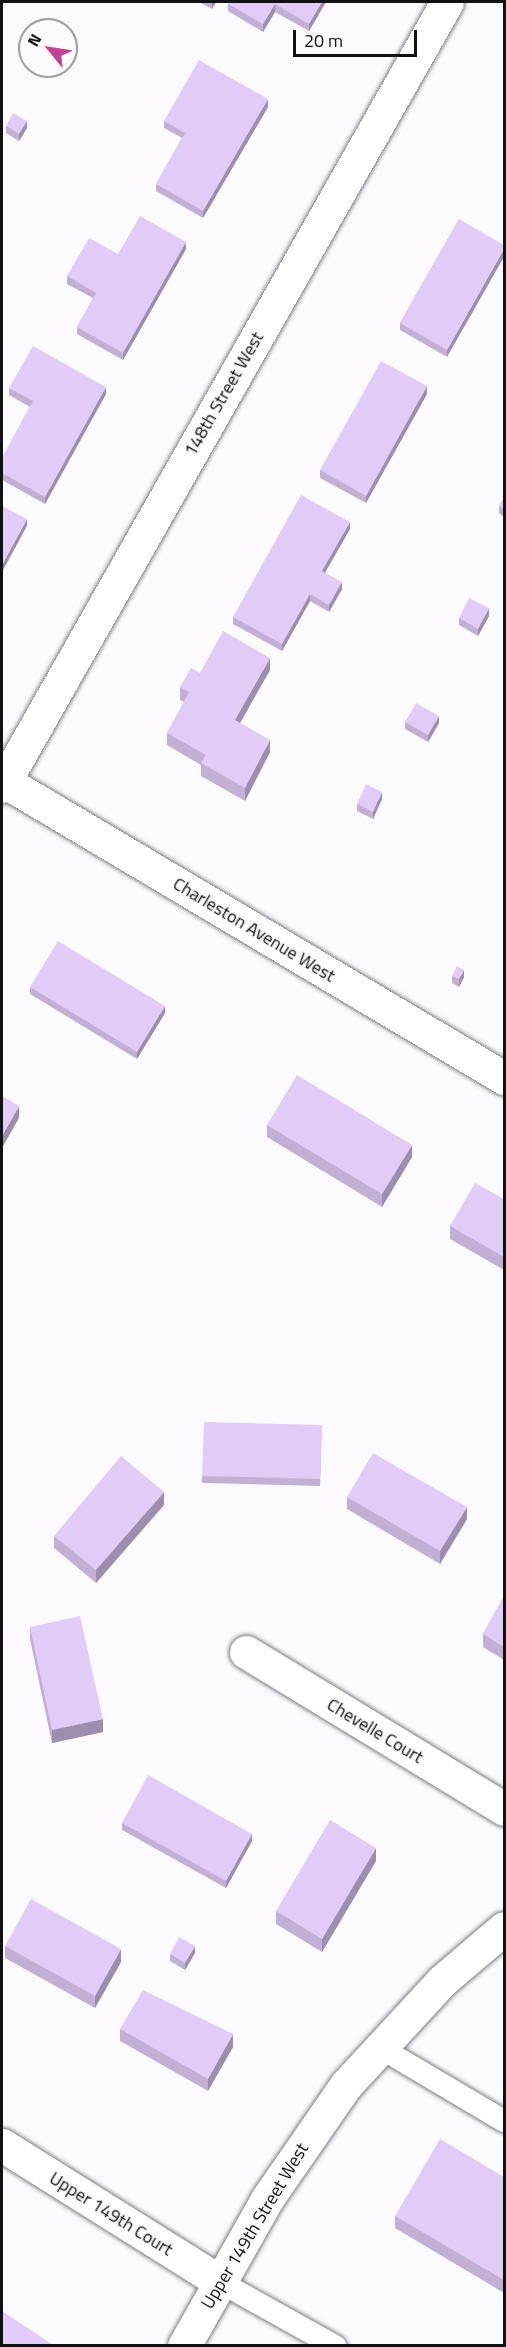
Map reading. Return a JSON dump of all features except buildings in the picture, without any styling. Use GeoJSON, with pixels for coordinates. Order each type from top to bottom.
{"type":"FeatureCollection","features":[{"type":"Feature","properties":{"kind":"street","name":"148th Street West"},"geometry":{"type":"LineString","coordinates":[[3,784],[447,2]]}},
{"type":"Feature","properties":{"kind":"street","name":"Charleston Avenue West"},"geometry":{"type":"LineString","coordinates":[[3,784],[504,1078]]}},
{"type":"Feature","properties":{"kind":"street","name":"Chevelle Court"},"geometry":{"type":"LineString","coordinates":[[246,1652],[504,1809]]}},
{"type":"Feature","properties":{"kind":"street","name":"Upper 149th Street West"},"geometry":{"type":"LineString","coordinates":[[184,2346],[304,2143],[379,2048],[443,1980],[504,1928]]}},
{"type":"Feature","properties":{"kind":"street","name":"Upper 149th Court"},"geometry":{"type":"LineString","coordinates":[[2,2145],[220,2282]]}},
{"type":"Feature","properties":{"kind":"lane"},"geometry":{"type":"LineString","coordinates":[[379,2048],[504,2121]]}},
{"type":"Feature","properties":{"kind":"lane"},"geometry":{"type":"LineString","coordinates":[[220,2282],[335,2346]]}}]}
